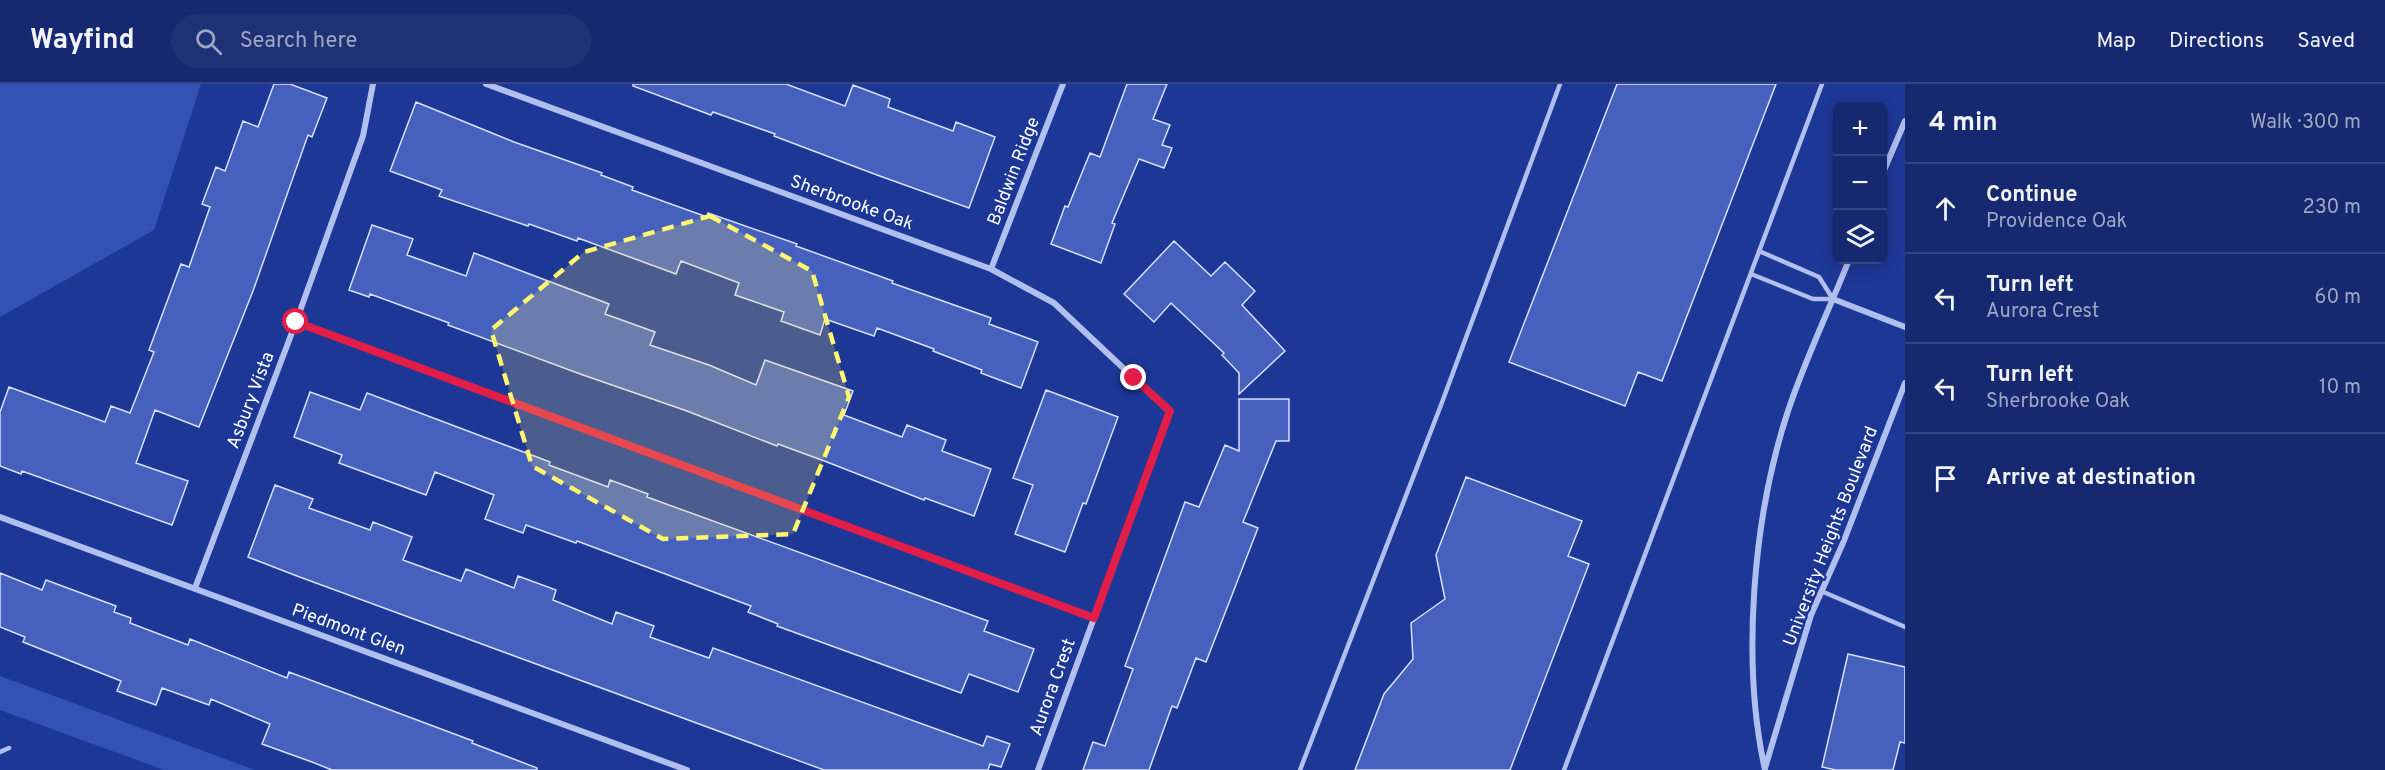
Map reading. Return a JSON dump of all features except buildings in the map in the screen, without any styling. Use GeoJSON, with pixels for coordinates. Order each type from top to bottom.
{"type":"FeatureCollection","features":[{"type":"Feature","properties":{"kind":"street","name":"Asbury Vista"},"geometry":{"type":"LineString","coordinates":[[195,588],[296,322],[363,136],[373,84]]}},
{"type":"Feature","properties":{"kind":"street","name":"Sherbrooke Oak"},"geometry":{"type":"LineString","coordinates":[[486,84],[991,269],[1054,303],[1170,411]]}},
{"type":"Feature","properties":{"kind":"street","name":"Baldwin Ridge"},"geometry":{"type":"LineString","coordinates":[[991,269],[1063,84]]}},
{"type":"Feature","properties":{"kind":"street"},"geometry":{"type":"LineString","coordinates":[[1887,163],[1905,121]]}},
{"type":"Feature","properties":{"kind":"street","name":"University Heights Boulevard"},"geometry":{"type":"LineString","coordinates":[[1765,769],[1756,728],[1753,651],[1757,559],[1770,480],[1788,412],[1847,264]]}},
{"type":"Feature","properties":{"kind":"street"},"geometry":{"type":"LineString","coordinates":[[1833,299],[1905,327]]}},
{"type":"Feature","properties":{"kind":"street"},"geometry":{"type":"LineString","coordinates":[[296,322],[1094,618]]}},
{"type":"Feature","properties":{"kind":"street","name":"University Heights Boulevard"},"geometry":{"type":"LineString","coordinates":[[1765,769],[1811,615],[1843,543],[1905,383]]}},
{"type":"Feature","properties":{"kind":"street","name":"Aurora Crest"},"geometry":{"type":"LineString","coordinates":[[1038,770],[1170,411]]}},
{"type":"Feature","properties":{"kind":"street","name":"Piedmont Glen"},"geometry":{"type":"LineString","coordinates":[[0,517],[687,770]]}},
{"type":"Feature","properties":{"kind":"lane"},"geometry":{"type":"LineString","coordinates":[[1300,770],[1437,416],[1560,84]]}},
{"type":"Feature","properties":{"kind":"lane"},"geometry":{"type":"LineString","coordinates":[[1564,770],[1822,84]]}},
{"type":"Feature","properties":{"kind":"lane"},"geometry":{"type":"LineString","coordinates":[[1760,251],[1819,277],[1833,299]]}},
{"type":"Feature","properties":{"kind":"lane"},"geometry":{"type":"LineString","coordinates":[[1751,273],[1813,299],[1833,299]]}},
{"type":"Feature","properties":{"kind":"lane"},"geometry":{"type":"LineString","coordinates":[[1821,591],[1905,627]]}},
{"type":"Feature","properties":{"kind":"lane"},"geometry":{"type":"LineString","coordinates":[[0,752],[9,748]]}},
{"type":"Feature","properties":{"kind":"highlighted area"},"geometry":{"type":"Polygon","coordinates":[[[710,216],[812,271],[849,397],[793,534],[663,539],[532,466],[491,330],[584,252],[710,216]]]}},
{"type":"Feature","properties":{"kind":"shaded area"},"geometry":{"type":"Polygon","coordinates":[[[0,84],[201,84],[154,230],[0,317],[0,84]]]}},
{"type":"Feature","properties":{"kind":"shaded area"},"geometry":{"type":"Polygon","coordinates":[[[0,676],[255,770],[164,770],[0,710],[0,676]]]}},
{"type":"Feature","properties":{"kind":"route"},"geometry":{"type":"LineString","coordinates":[[296,322],[1094,618],[1170,411],[1134,378]]}}]}
